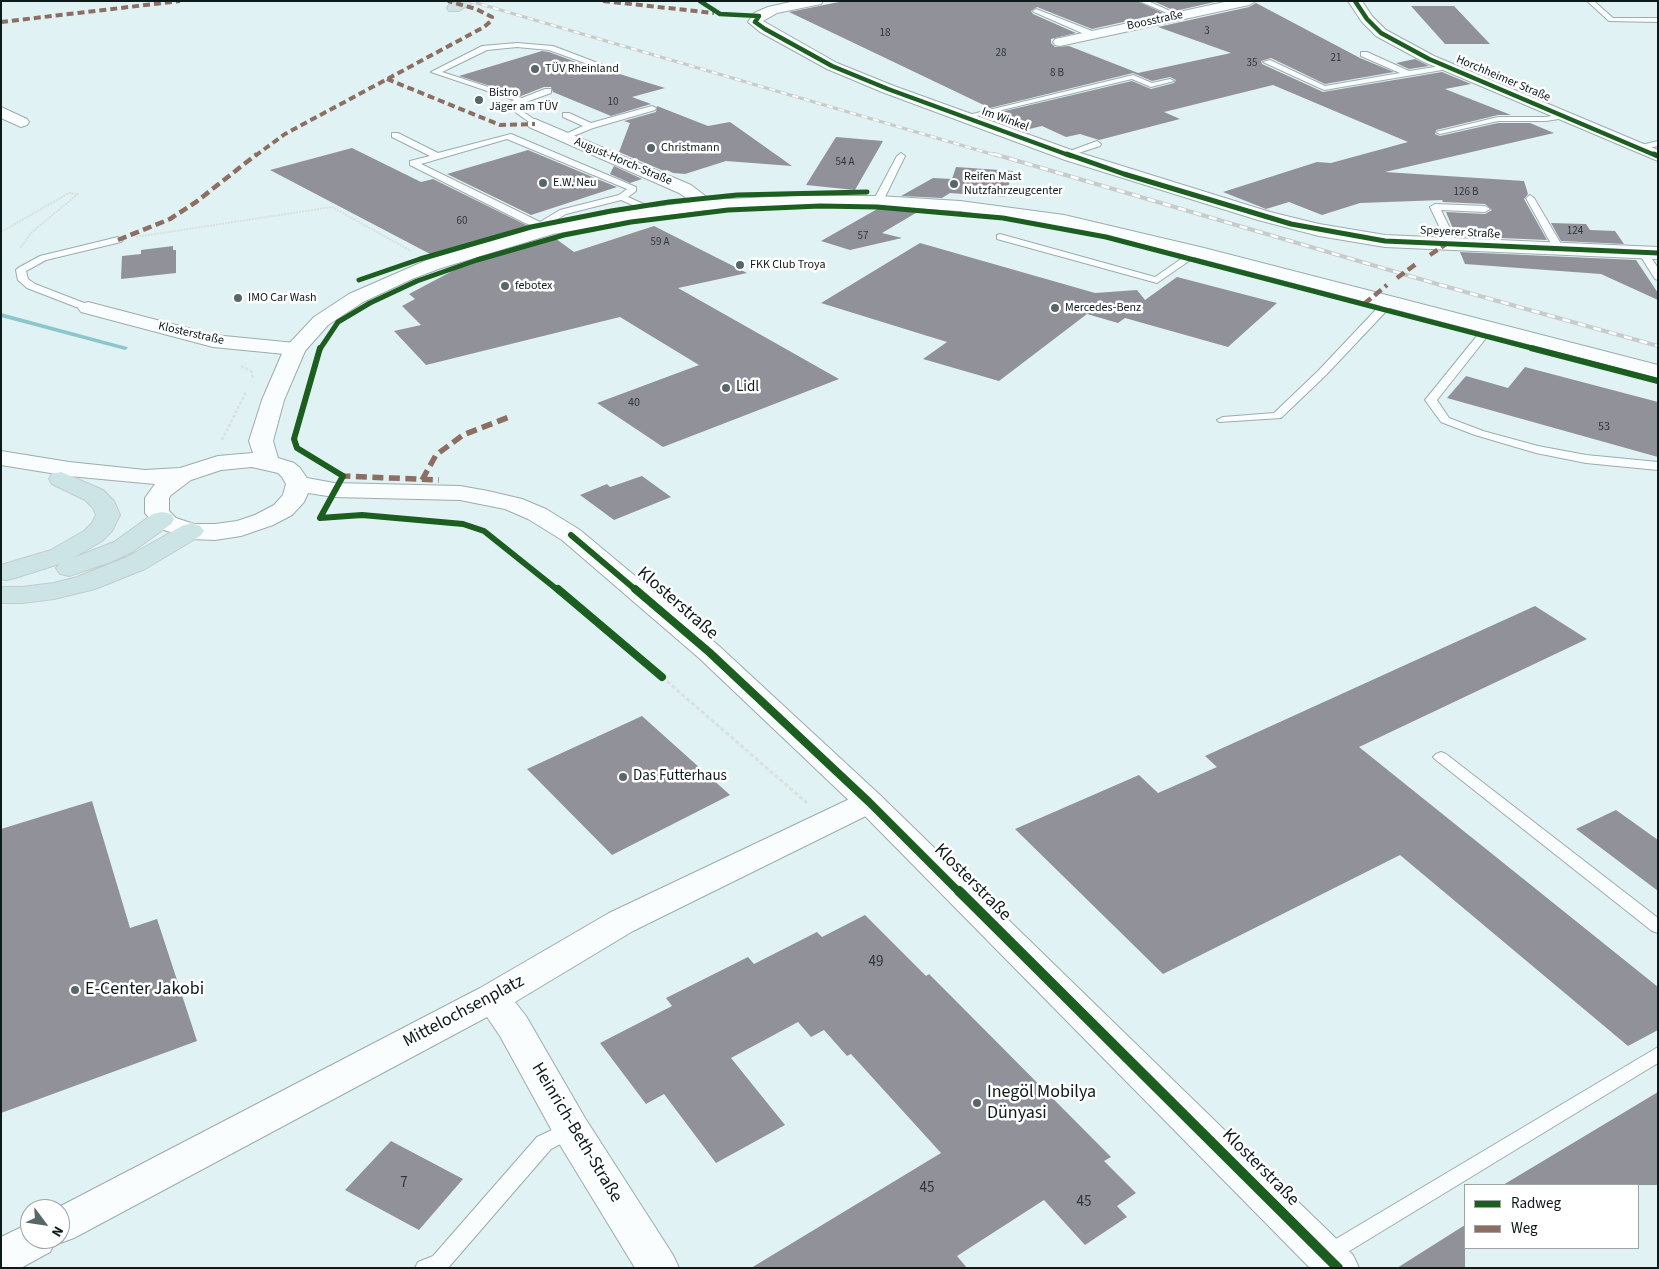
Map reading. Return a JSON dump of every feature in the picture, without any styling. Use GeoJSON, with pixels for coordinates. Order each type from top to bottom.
{"type":"FeatureCollection","features":[{"type":"Feature","properties":{"kind":"highway"},"geometry":{"type":"LineString","coordinates":[[445,5],[468,1]]}},
{"type":"Feature","properties":{"kind":"highway"},"geometry":{"type":"LineString","coordinates":[[4,584],[93,536],[103,526],[108,515],[105,506],[94,495],[61,479]]}},
{"type":"Feature","properties":{"kind":"highway"},"geometry":{"type":"LineString","coordinates":[[4,584],[77,566],[123,547],[160,509]]}},
{"type":"Feature","properties":{"kind":"highway"},"geometry":{"type":"LineString","coordinates":[[4,584],[22,595],[54,591],[96,580],[136,563],[191,531]]}},
{"type":"Feature","properties":{"kind":"street","name":"Im Winkel"},"geometry":{"type":"LineString","coordinates":[[816,1],[773,10],[758,16],[755,22],[840,70],[1066,154],[1169,188],[1264,216]]}},
{"type":"Feature","properties":{"kind":"street","name":"Boosstraße"},"geometry":{"type":"LineString","coordinates":[[1060,42],[1249,1]]}},
{"type":"Feature","properties":{"kind":"street","name":"Horchheimer Straße"},"geometry":{"type":"LineString","coordinates":[[1355,1],[1367,19],[1381,33],[1429,59],[1658,156]]}},
{"type":"Feature","properties":{"kind":"street"},"geometry":{"type":"LineString","coordinates":[[1,112],[21,122]]}},
{"type":"Feature","properties":{"kind":"street","name":"August-Horch-Straße"},"geometry":{"type":"LineString","coordinates":[[536,124],[685,189],[708,205]]}},
{"type":"Feature","properties":{"kind":"street"},"geometry":{"type":"LineString","coordinates":[[267,462],[261,441],[273,400],[295,349],[321,321],[342,306],[380,286],[434,264],[546,227],[708,205],[792,201],[878,201],[960,206],[1055,220],[1103,229],[1197,252],[1658,372]]}},
{"type":"Feature","properties":{"kind":"street","name":"Speyerer Straße"},"geometry":{"type":"LineString","coordinates":[[1264,216],[1319,230],[1385,241],[1650,252]]}},
{"type":"Feature","properties":{"kind":"street","name":"Klosterstraße"},"geometry":{"type":"LineString","coordinates":[[88,308],[213,341],[295,349]]}},
{"type":"Feature","properties":{"kind":"street"},"geometry":{"type":"LineString","coordinates":[[219,453],[238,442],[273,400]]}},
{"type":"Feature","properties":{"kind":"street","name":"Klosterstraße"},"geometry":{"type":"LineString","coordinates":[[1,459],[160,509],[173,526],[191,531],[215,532],[240,528],[264,520],[283,510],[295,497],[298,484],[292,473],[286,468],[267,462],[244,460],[219,453],[167,486],[160,509]]}},
{"type":"Feature","properties":{"kind":"street","name":"Klosterstraße"},"geometry":{"type":"LineString","coordinates":[[1,459],[136,476],[183,475]]}},
{"type":"Feature","properties":{"kind":"street","name":"Klosterstraße"},"geometry":{"type":"LineString","coordinates":[[298,484],[334,490],[460,493],[488,498],[513,504],[529,511],[582,542],[709,652],[869,802],[1332,1262]]}},
{"type":"Feature","properties":{"kind":"street","name":"Klosterstraße"},"geometry":{"type":"LineString","coordinates":[[283,510],[336,505],[478,511],[526,522],[582,542]]}},
{"type":"Feature","properties":{"kind":"street","name":"Mittelochsenplatz"},"geometry":{"type":"LineString","coordinates":[[70,1221],[493,998],[621,922],[869,802]]}},
{"type":"Feature","properties":{"kind":"street","name":"Heinrich-Beth-Straße"},"geometry":{"type":"LineString","coordinates":[[493,998],[513,1026],[571,1129],[658,1268]]}},
{"type":"Feature","properties":{"kind":"street"},"geometry":{"type":"LineString","coordinates":[[1,1258],[20,1248]]}},
{"type":"Feature","properties":{"kind":"lane"},"geometry":{"type":"LineString","coordinates":[[1142,1],[1178,16]]}},
{"type":"Feature","properties":{"kind":"lane"},"geometry":{"type":"LineString","coordinates":[[1590,1],[1611,20],[1658,20]]}},
{"type":"Feature","properties":{"kind":"lane"},"geometry":{"type":"LineString","coordinates":[[1036,11],[1094,35]]}},
{"type":"Feature","properties":{"kind":"lane"},"geometry":{"type":"LineString","coordinates":[[521,100],[435,72],[485,48],[517,45],[550,48],[598,64]]}},
{"type":"Feature","properties":{"kind":"lane"},"geometry":{"type":"LineString","coordinates":[[1364,54],[1409,74]]}},
{"type":"Feature","properties":{"kind":"lane"},"geometry":{"type":"LineString","coordinates":[[1267,62],[1324,88],[1448,67]]}},
{"type":"Feature","properties":{"kind":"lane"},"geometry":{"type":"LineString","coordinates":[[964,117],[1133,77],[1151,85],[1170,81]]}},
{"type":"Feature","properties":{"kind":"lane"},"geometry":{"type":"LineString","coordinates":[[536,124],[509,104],[548,91]]}},
{"type":"Feature","properties":{"kind":"lane"},"geometry":{"type":"LineString","coordinates":[[563,137],[590,126],[652,108]]}},
{"type":"Feature","properties":{"kind":"lane"},"geometry":{"type":"LineString","coordinates":[[566,115],[590,126]]}},
{"type":"Feature","properties":{"kind":"lane"},"geometry":{"type":"LineString","coordinates":[[1440,132],[1498,119],[1546,119],[1562,116]]}},
{"type":"Feature","properties":{"kind":"lane"},"geometry":{"type":"LineString","coordinates":[[395,135],[437,156]]}},
{"type":"Feature","properties":{"kind":"lane"},"geometry":{"type":"LineString","coordinates":[[508,136],[633,189],[622,197],[563,212],[546,227],[413,163],[508,136]]}},
{"type":"Feature","properties":{"kind":"lane"},"geometry":{"type":"LineString","coordinates":[[1637,147],[1658,143]]}},
{"type":"Feature","properties":{"kind":"lane"},"geometry":{"type":"LineString","coordinates":[[1066,154],[1097,144]]}},
{"type":"Feature","properties":{"kind":"lane"},"geometry":{"type":"LineString","coordinates":[[878,201],[901,156]]}},
{"type":"Feature","properties":{"kind":"lane"},"geometry":{"type":"LineString","coordinates":[[622,197],[656,212]]}},
{"type":"Feature","properties":{"kind":"lane"},"geometry":{"type":"LineString","coordinates":[[1530,198],[1559,249]]}},
{"type":"Feature","properties":{"kind":"lane"},"geometry":{"type":"LineString","coordinates":[[1453,244],[1435,207],[1485,209]]}},
{"type":"Feature","properties":{"kind":"lane"},"geometry":{"type":"LineString","coordinates":[[1000,238],[1157,280],[1197,252]]}},
{"type":"Feature","properties":{"kind":"lane"},"geometry":{"type":"LineString","coordinates":[[88,308],[31,286],[23,280],[21,270],[42,258],[118,240]]}},
{"type":"Feature","properties":{"kind":"lane"},"geometry":{"type":"LineString","coordinates":[[1650,252],[1658,277]]}},
{"type":"Feature","properties":{"kind":"lane"},"geometry":{"type":"LineString","coordinates":[[1224,420],[1277,416],[1322,373],[1389,302]]}},
{"type":"Feature","properties":{"kind":"lane"},"geometry":{"type":"LineString","coordinates":[[1489,328],[1432,400],[1445,420],[1479,433],[1536,449],[1586,459],[1658,466]]}},
{"type":"Feature","properties":{"kind":"lane"},"geometry":{"type":"LineString","coordinates":[[1441,757],[1658,928]]}},
{"type":"Feature","properties":{"kind":"lane"},"geometry":{"type":"LineString","coordinates":[[1332,1262],[1658,1054]]}},
{"type":"Feature","properties":{"kind":"lane"},"geometry":{"type":"LineString","coordinates":[[425,1268],[440,1262],[544,1143],[571,1129]]}},
{"type":"Feature","properties":{"kind":"path"},"geometry":{"type":"LineString","coordinates":[[1,232],[70,193],[78,194],[32,232],[22,245],[18,252],[21,270]]}},
{"type":"Feature","properties":{"kind":"path"},"geometry":{"type":"LineString","coordinates":[[118,240],[332,207],[434,264]]}},
{"type":"Feature","properties":{"kind":"path"},"geometry":{"type":"LineString","coordinates":[[219,453],[254,376],[251,371],[235,364]]}},
{"type":"Feature","properties":{"kind":"path"},"geometry":{"type":"LineString","coordinates":[[662,677],[829,821]]}},
{"type":"Feature","properties":{"kind":"building"},"geometry":{"type":"Polygon","coordinates":[[[844,1],[1137,1],[1163,13],[1092,29],[1037,7],[1031,11],[1033,14],[1076,33],[1051,39],[1051,43],[1055,47],[1069,46],[1138,73],[1231,53],[1158,27],[1249,7],[1256,3],[1360,58],[1394,72],[1325,84],[1271,58],[1261,61],[1262,64],[1323,92],[1442,72],[1471,84],[1445,89],[1511,115],[1498,115],[1436,130],[1435,134],[1440,136],[1498,123],[1530,123],[1554,133],[1385,172],[1524,181],[1528,194],[1524,199],[1547,240],[1456,236],[1446,212],[1485,214],[1492,210],[1485,204],[1443,202],[1442,200],[1360,203],[1322,215],[1289,202],[1266,209],[1223,192],[1317,162],[1331,163],[1408,142],[1273,85],[1164,112],[1180,119],[1099,140],[1080,134],[1066,137],[1042,126],[1025,130],[992,114],[1132,81],[1151,89],[1174,83],[1176,80],[1170,77],[1152,81],[1133,73],[990,108],[789,12],[844,1]]]}},
{"type":"Feature","properties":{"kind":"building"},"geometry":{"type":"Polygon","coordinates":[[[1153,1],[1219,1],[1175,11],[1153,1]]]}},
{"type":"Feature","properties":{"kind":"building"},"geometry":{"type":"Polygon","coordinates":[[[1411,6],[1454,6],[1490,44],[1445,44],[1411,6]]]}},
{"type":"Feature","properties":{"kind":"building"},"geometry":{"type":"Polygon","coordinates":[[[542,51],[595,69],[600,68],[665,88],[632,97],[651,104],[611,116],[553,92],[551,87],[544,87],[521,96],[459,76],[542,51]]]}},
{"type":"Feature","properties":{"kind":"building"},"geometry":{"type":"Polygon","coordinates":[[[1415,59],[1429,66],[1409,69],[1396,63],[1415,59]]]}},
{"type":"Feature","properties":{"kind":"building"},"geometry":{"type":"Polygon","coordinates":[[[657,106],[708,126],[730,122],[792,166],[726,161],[685,174],[664,171],[619,152],[630,123],[624,121],[656,112],[657,106]]]}},
{"type":"Feature","properties":{"kind":"building"},"geometry":{"type":"Polygon","coordinates":[[[836,137],[883,141],[855,190],[806,185],[836,137]]]}},
{"type":"Feature","properties":{"kind":"building"},"geometry":{"type":"Polygon","coordinates":[[[352,148],[421,182],[433,179],[530,227],[434,256],[270,170],[352,148]]]}},
{"type":"Feature","properties":{"kind":"building","name":"E.W. Neu"},"geometry":{"type":"Polygon","coordinates":[[[528,150],[617,187],[531,215],[447,174],[528,150]]]}},
{"type":"Feature","properties":{"kind":"building"},"geometry":{"type":"Polygon","coordinates":[[[614,166],[642,179],[630,183],[610,174],[614,166]]]}},
{"type":"Feature","properties":{"kind":"building","name":"Reifen Mast Nutzfahrzeugcenter"},"geometry":{"type":"Polygon","coordinates":[[[956,167],[1013,171],[1005,197],[950,193],[942,198],[901,196],[933,178],[952,179],[956,167]]]}},
{"type":"Feature","properties":{"kind":"building"},"geometry":{"type":"Polygon","coordinates":[[[879,208],[921,210],[882,233],[902,238],[850,250],[821,241],[879,208]]]}},
{"type":"Feature","properties":{"kind":"building"},"geometry":{"type":"Polygon","coordinates":[[[1551,223],[1586,224],[1590,230],[1615,231],[1624,244],[1561,241],[1551,223]]]}},
{"type":"Feature","properties":{"kind":"building"},"geometry":{"type":"Polygon","coordinates":[[[654,226],[747,273],[678,288],[839,379],[663,447],[597,403],[699,365],[620,317],[426,365],[394,331],[421,325],[402,306],[415,299],[409,294],[458,268],[454,266],[552,236],[574,252],[654,226]]]}},
{"type":"Feature","properties":{"kind":"building","name":"Mercedes-Benz"},"geometry":{"type":"Polygon","coordinates":[[[920,243],[1095,293],[1137,290],[1145,300],[1177,277],[1277,303],[1228,347],[1125,318],[1118,323],[1087,314],[999,381],[923,359],[947,342],[821,303],[920,243]]]}},
{"type":"Feature","properties":{"kind":"building"},"geometry":{"type":"Polygon","coordinates":[[[173,246],[173,250],[176,250],[176,273],[121,279],[122,256],[141,254],[141,250],[173,246]]]}},
{"type":"Feature","properties":{"kind":"building"},"geometry":{"type":"Polygon","coordinates":[[[1460,252],[1636,260],[1658,293],[1658,300],[1601,274],[1465,264],[1460,252]]]}},
{"type":"Feature","properties":{"kind":"building"},"geometry":{"type":"Polygon","coordinates":[[[1525,367],[1658,402],[1658,457],[1447,398],[1466,376],[1508,388],[1525,367]]]}},
{"type":"Feature","properties":{"kind":"building"},"geometry":{"type":"Polygon","coordinates":[[[642,476],[671,497],[614,520],[580,495],[607,484],[610,487],[642,476]]]}},
{"type":"Feature","properties":{"kind":"building"},"geometry":{"type":"Polygon","coordinates":[[[1535,606],[1587,639],[1359,747],[1658,987],[1658,1030],[1628,1046],[1400,855],[1163,974],[1015,829],[1139,775],[1158,793],[1217,767],[1205,756],[1535,606]]]}},
{"type":"Feature","properties":{"kind":"building","name":"Das Futterhaus"},"geometry":{"type":"Polygon","coordinates":[[[642,716],[730,795],[612,855],[527,769],[642,716]]]}},
{"type":"Feature","properties":{"kind":"building","name":"E-Center Jakobi"},"geometry":{"type":"Polygon","coordinates":[[[92,801],[130,928],[157,919],[197,1041],[1,1113],[1,829],[92,801]]]}},
{"type":"Feature","properties":{"kind":"building"},"geometry":{"type":"Polygon","coordinates":[[[1616,810],[1658,840],[1658,891],[1576,829],[1616,810]]]}},
{"type":"Feature","properties":{"kind":"building"},"geometry":{"type":"Polygon","coordinates":[[[865,915],[926,976],[929,974],[1111,1157],[1104,1161],[1136,1193],[1117,1206],[1127,1217],[1085,1245],[1044,1200],[957,1256],[967,1268],[751,1268],[941,1153],[851,1054],[847,1056],[824,1030],[811,1037],[798,1022],[731,1058],[785,1125],[716,1163],[664,1094],[646,1104],[600,1043],[672,1006],[666,998],[748,957],[754,964],[817,932],[822,937],[865,915]]]}},
{"type":"Feature","properties":{"kind":"building"},"geometry":{"type":"Polygon","coordinates":[[[1658,1092],[1658,1185],[1505,1184],[1658,1092]]]}},
{"type":"Feature","properties":{"kind":"building"},"geometry":{"type":"Polygon","coordinates":[[[391,1141],[463,1179],[419,1230],[345,1190],[391,1141]]]}},
{"type":"Feature","properties":{"kind":"building"},"geometry":{"type":"Polygon","coordinates":[[[1464,1226],[1465,1268],[1397,1268],[1464,1226]]]}},
{"type":"Feature","properties":{"kind":"waterway"},"geometry":{"type":"LineString","coordinates":[[1,315],[125,348]]}},
{"type":"Feature","properties":{"kind":"railway"},"geometry":{"type":"LineString","coordinates":[[470,1],[998,156]]}},
{"type":"Feature","properties":{"kind":"railway"},"geometry":{"type":"LineString","coordinates":[[994,154],[1437,284],[1658,346]]}},
{"type":"Feature","properties":{"kind":"marked path"},"geometry":{"type":"LineString","coordinates":[[1,22],[180,1]]}},
{"type":"Feature","properties":{"kind":"marked path"},"geometry":{"type":"LineString","coordinates":[[118,240],[170,219],[196,202],[231,173],[285,134],[484,27],[491,21],[492,17],[476,9],[448,1]]}},
{"type":"Feature","properties":{"kind":"marked path"},"geometry":{"type":"LineString","coordinates":[[603,1],[714,13]]}},
{"type":"Feature","properties":{"kind":"marked path"},"geometry":{"type":"LineString","coordinates":[[387,79],[500,125],[535,124]]}},
{"type":"Feature","properties":{"kind":"marked path"},"geometry":{"type":"LineString","coordinates":[[1430,255],[1446,244]]}},
{"type":"Feature","properties":{"kind":"marked path"},"geometry":{"type":"LineString","coordinates":[[1397,278],[1416,264]]}},
{"type":"Feature","properties":{"kind":"marked path"},"geometry":{"type":"LineString","coordinates":[[1364,304],[1387,285]]}},
{"type":"Feature","properties":{"kind":"marked path"},"geometry":{"type":"LineString","coordinates":[[422,480],[436,455],[463,435],[509,417]]}},
{"type":"Feature","properties":{"kind":"marked path"},"geometry":{"type":"LineString","coordinates":[[340,474],[343,476],[439,480]]}},
{"type":"Feature","properties":{"kind":"cycle path"},"geometry":{"type":"LineString","coordinates":[[700,1],[720,14],[759,16],[755,22],[765,29],[832,66],[888,89],[1124,174],[1291,224],[1385,241],[1658,253]]}},
{"type":"Feature","properties":{"kind":"cycle path"},"geometry":{"type":"LineString","coordinates":[[1355,1],[1367,19],[1381,33],[1429,59],[1658,156]]}},
{"type":"Feature","properties":{"kind":"cycle path"},"geometry":{"type":"LineString","coordinates":[[359,280],[420,259],[531,227],[611,211],[669,202],[737,195],[867,192]]}},
{"type":"Feature","properties":{"kind":"cycle path"},"geometry":{"type":"LineString","coordinates":[[662,677],[525,562],[484,531],[463,524],[414,519],[362,515],[320,518],[343,476],[297,448],[294,439],[321,345],[338,322],[370,303],[417,281],[477,260],[564,235],[631,222],[728,210],[820,206],[877,207],[1003,218],[1106,237],[1658,381]]}},
{"type":"Feature","properties":{"kind":"cycle path"},"geometry":{"type":"LineString","coordinates":[[571,535],[709,652],[869,802],[1338,1268]]}},
{"type":"Feature","properties":{"kind":"place","name":"TÜV Rheinland"},"geometry":{"type":"Point","coordinates":[535,69]}},
{"type":"Feature","properties":{"kind":"place","name":"Bistro Jäger am TÜV"},"geometry":{"type":"Point","coordinates":[479,100]}},
{"type":"Feature","properties":{"kind":"place","name":"Christmann"},"geometry":{"type":"Point","coordinates":[651,148]}},
{"type":"Feature","properties":{"kind":"place","name":"E.W. Neu"},"geometry":{"type":"Point","coordinates":[543,183]}},
{"type":"Feature","properties":{"kind":"place","name":"Reifen Mast Nutzfahrzeugcenter"},"geometry":{"type":"Point","coordinates":[954,184]}},
{"type":"Feature","properties":{"kind":"place","name":"FKK Club Troya"},"geometry":{"type":"Point","coordinates":[740,265]}},
{"type":"Feature","properties":{"kind":"place","name":"febotex"},"geometry":{"type":"Point","coordinates":[505,286]}},
{"type":"Feature","properties":{"kind":"place","name":"IMO Car Wash"},"geometry":{"type":"Point","coordinates":[238,298]}},
{"type":"Feature","properties":{"kind":"place","name":"Mercedes-Benz"},"geometry":{"type":"Point","coordinates":[1055,308]}},
{"type":"Feature","properties":{"kind":"place","name":"Lidl"},"geometry":{"type":"Point","coordinates":[726,388]}},
{"type":"Feature","properties":{"kind":"place","name":"Das Futterhaus"},"geometry":{"type":"Point","coordinates":[623,777]}},
{"type":"Feature","properties":{"kind":"place","name":"E-Center Jakobi"},"geometry":{"type":"Point","coordinates":[75,990]}},
{"type":"Feature","properties":{"kind":"place","name":"Inegöl Mobilya Dünyasi"},"geometry":{"type":"Point","coordinates":[977,1103]}}]}
